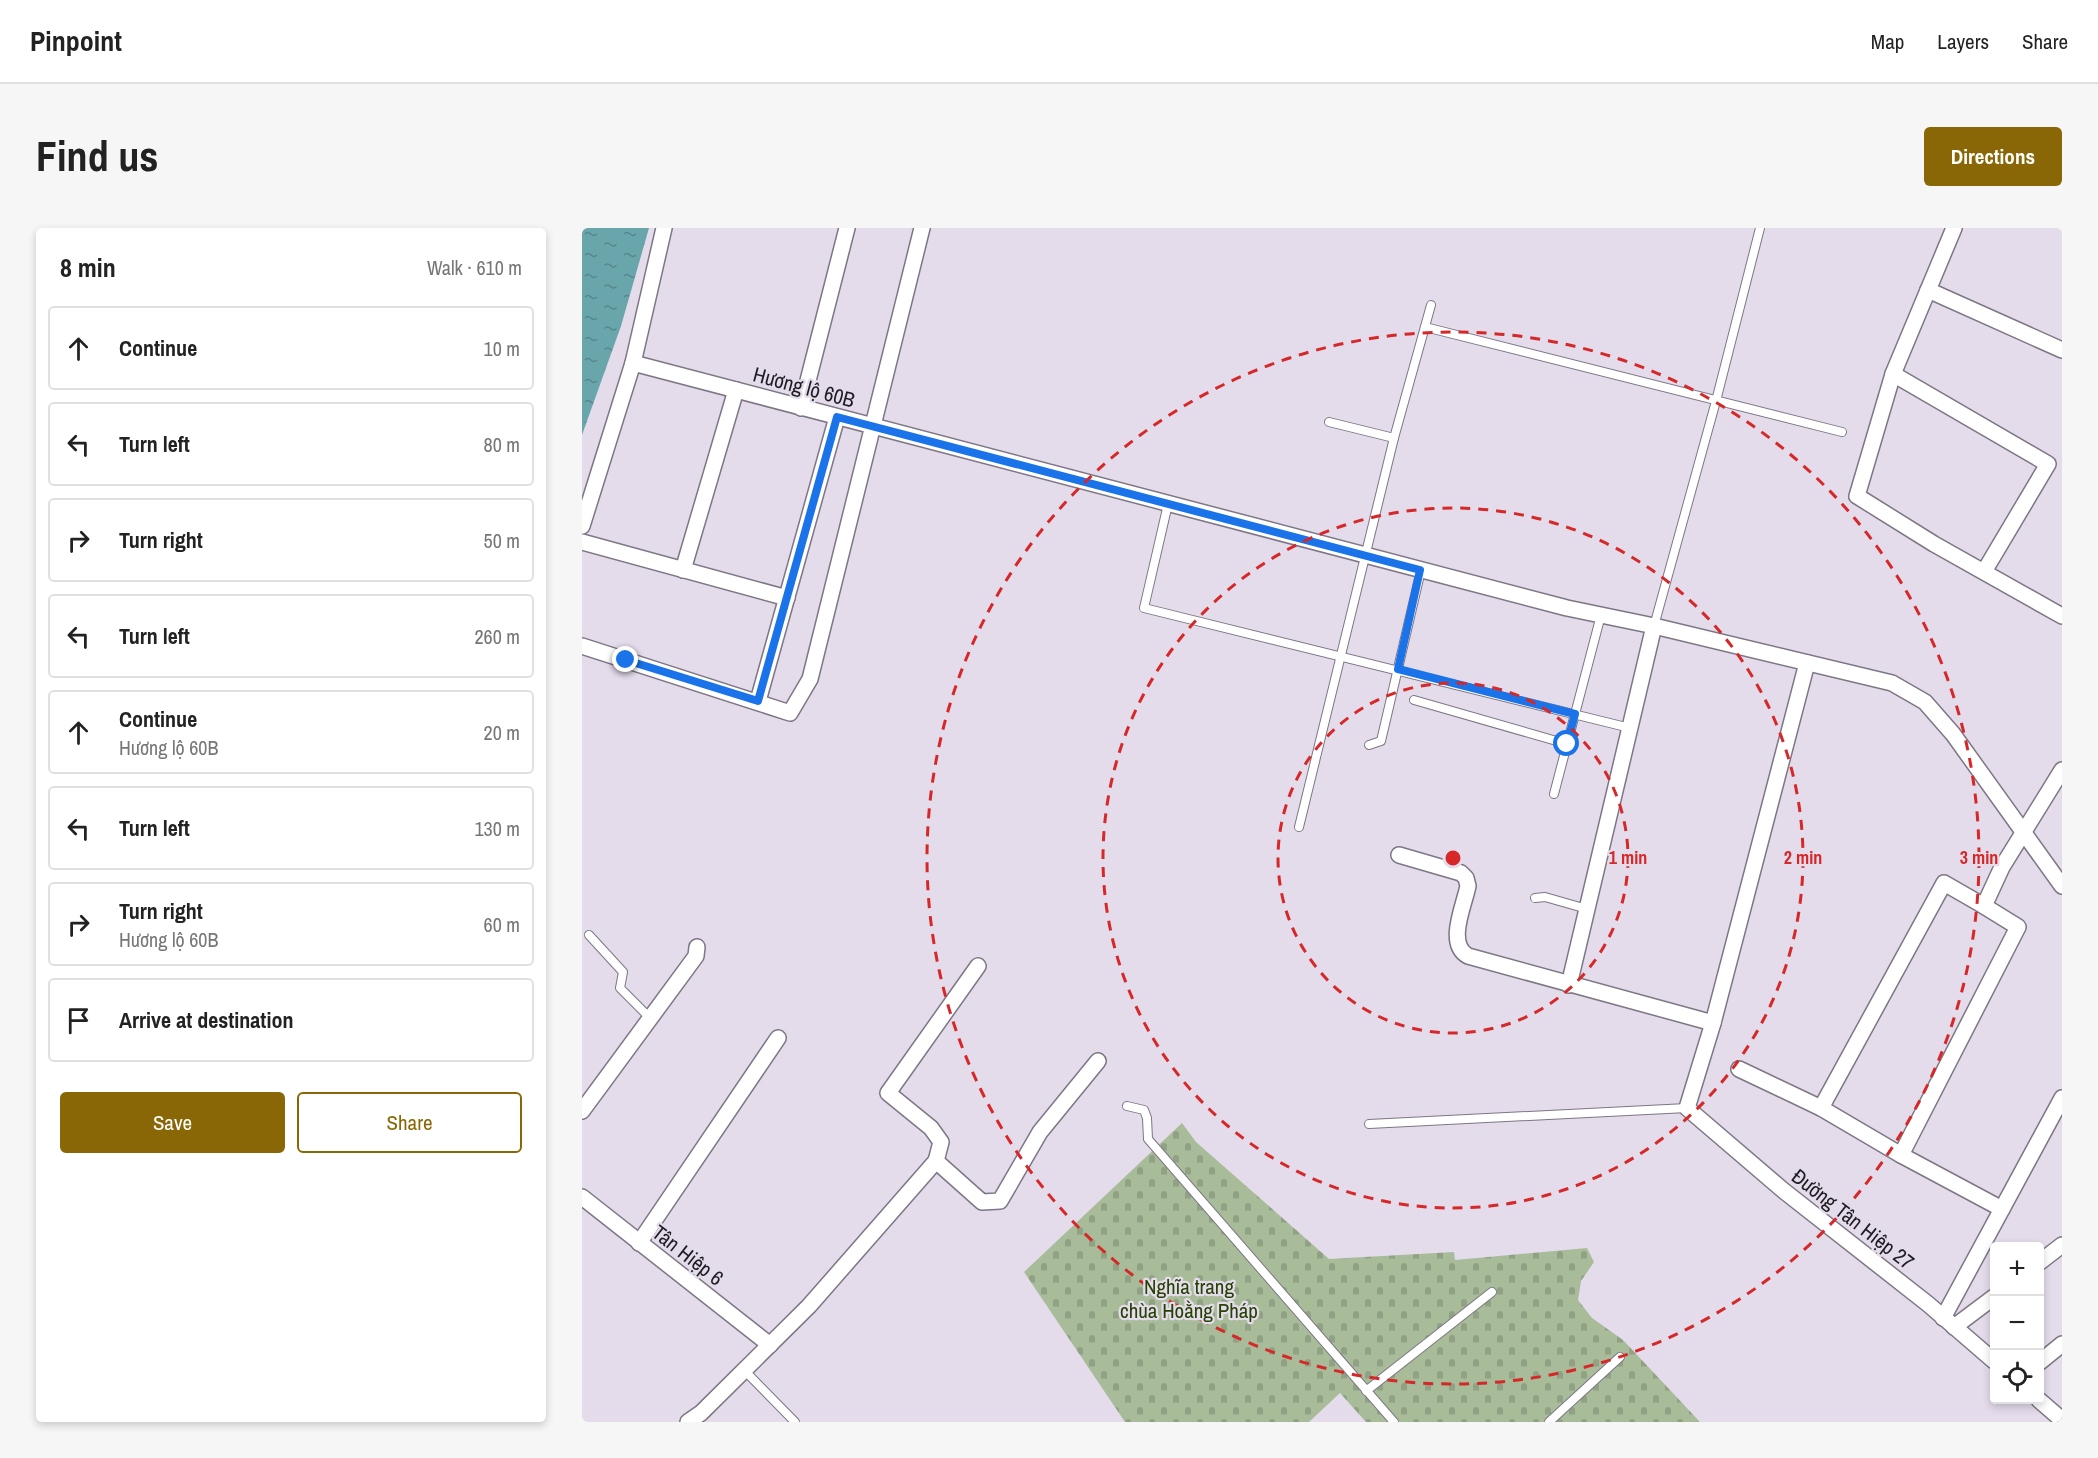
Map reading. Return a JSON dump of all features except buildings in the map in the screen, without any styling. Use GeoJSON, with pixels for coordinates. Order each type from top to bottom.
{"type":"FeatureCollection","features":[{"type":"Feature","properties":{"kind":"street"},"geometry":{"type":"LineString","coordinates":[[582,526],[633,363],[664,228]]}},
{"type":"Feature","properties":{"kind":"street"},"geometry":{"type":"LineString","coordinates":[[801,408],[847,228]]}},
{"type":"Feature","properties":{"kind":"street"},"geometry":{"type":"LineString","coordinates":[[922,228],[872,427],[1420,570],[1892,683],[1925,702],[1953,734],[2062,886]]}},
{"type":"Feature","properties":{"kind":"street"},"geometry":{"type":"LineString","coordinates":[[1954,228],[1893,374],[1857,495],[1934,544],[1985,570],[2062,615]]}},
{"type":"Feature","properties":{"kind":"street"},"geometry":{"type":"LineString","coordinates":[[1928,290],[2062,350]]}},
{"type":"Feature","properties":{"kind":"street","name":"Hương lộ 60B"},"geometry":{"type":"LineString","coordinates":[[582,646],[790,713],[810,679],[872,427],[633,363]]}},
{"type":"Feature","properties":{"kind":"street"},"geometry":{"type":"LineString","coordinates":[[1893,374],[2048,464],[1985,570]]}},
{"type":"Feature","properties":{"kind":"street"},"geometry":{"type":"LineString","coordinates":[[683,570],[736,390]]}},
{"type":"Feature","properties":{"kind":"street"},"geometry":{"type":"LineString","coordinates":[[758,701],[837,417]]}},
{"type":"Feature","properties":{"kind":"street"},"geometry":{"type":"LineString","coordinates":[[582,542],[787,598]]}},
{"type":"Feature","properties":{"kind":"street"},"geometry":{"type":"LineString","coordinates":[[1569,985],[1654,626]]}},
{"type":"Feature","properties":{"kind":"street"},"geometry":{"type":"LineString","coordinates":[[1687,1108],[1713,1023],[1807,663]]}},
{"type":"Feature","properties":{"kind":"street"},"geometry":{"type":"LineString","coordinates":[[1984,906],[2002,867],[2024,835],[2062,770]]}},
{"type":"Feature","properties":{"kind":"street"},"geometry":{"type":"LineString","coordinates":[[1399,855],[1461,873],[1466,878],[1468,886],[1456,942],[1461,952],[1569,985],[1713,1023]]}},
{"type":"Feature","properties":{"kind":"street"},"geometry":{"type":"LineString","coordinates":[[1821,1108],[1944,883],[1984,906],[2018,927],[1901,1155]]}},
{"type":"Feature","properties":{"kind":"street"},"geometry":{"type":"LineString","coordinates":[[582,1111],[696,956],[697,947]]}},
{"type":"Feature","properties":{"kind":"street"},"geometry":{"type":"LineString","coordinates":[[688,1422],[705,1417],[744,1370],[809,1306],[936,1161],[941,1142],[931,1128],[888,1093],[978,966]]}},
{"type":"Feature","properties":{"kind":"street"},"geometry":{"type":"LineString","coordinates":[[639,1243],[778,1038]]}},
{"type":"Feature","properties":{"kind":"street"},"geometry":{"type":"LineString","coordinates":[[936,1161],[982,1202],[1000,1201],[1040,1132],[1098,1061]]}},
{"type":"Feature","properties":{"kind":"street"},"geometry":{"type":"LineString","coordinates":[[1739,1069],[1821,1108],[1901,1155],[2002,1209]]}},
{"type":"Feature","properties":{"kind":"street"},"geometry":{"type":"LineString","coordinates":[[1949,1322],[2002,1209],[2062,1098]]}},
{"type":"Feature","properties":{"kind":"street","name":"Đường Tân Hiệp 27"},"geometry":{"type":"LineString","coordinates":[[1687,1108],[1784,1191],[1990,1357]]}},
{"type":"Feature","properties":{"kind":"street","name":"Tân Hiệp 6"},"geometry":{"type":"LineString","coordinates":[[582,1197],[770,1345]]}},
{"type":"Feature","properties":{"kind":"street"},"geometry":{"type":"LineString","coordinates":[[2044,1259],[2062,1245]]}},
{"type":"Feature","properties":{"kind":"street"},"geometry":{"type":"LineString","coordinates":[[1949,1322],[1990,1300]]}},
{"type":"Feature","properties":{"kind":"street"},"geometry":{"type":"LineString","coordinates":[[2044,1359],[2062,1344]]}},
{"type":"Feature","properties":{"kind":"street"},"geometry":{"type":"LineString","coordinates":[[2043,1404],[2059,1420]]}},
{"type":"Feature","properties":{"kind":"lane"},"geometry":{"type":"LineString","coordinates":[[1654,626],[1716,401],[1760,228]]}},
{"type":"Feature","properties":{"kind":"lane"},"geometry":{"type":"LineString","coordinates":[[1299,827],[1394,438],[1431,305]]}},
{"type":"Feature","properties":{"kind":"lane"},"geometry":{"type":"LineString","coordinates":[[1425,327],[1842,432]]}},
{"type":"Feature","properties":{"kind":"lane"},"geometry":{"type":"LineString","coordinates":[[1329,422],[1394,438]]}},
{"type":"Feature","properties":{"kind":"lane"},"geometry":{"type":"LineString","coordinates":[[1168,504],[1144,608],[1630,728]]}},
{"type":"Feature","properties":{"kind":"lane"},"geometry":{"type":"LineString","coordinates":[[1370,745],[1381,741],[1420,570]]}},
{"type":"Feature","properties":{"kind":"lane"},"geometry":{"type":"LineString","coordinates":[[1554,794],[1601,615]]}},
{"type":"Feature","properties":{"kind":"lane"},"geometry":{"type":"LineString","coordinates":[[1414,700],[1567,744]]}},
{"type":"Feature","properties":{"kind":"lane"},"geometry":{"type":"LineString","coordinates":[[1535,898],[1545,897],[1587,909]]}},
{"type":"Feature","properties":{"kind":"lane"},"geometry":{"type":"LineString","coordinates":[[589,935],[623,972],[620,988],[650,1018]]}},
{"type":"Feature","properties":{"kind":"lane"},"geometry":{"type":"LineString","coordinates":[[1127,1106],[1144,1110],[1147,1118],[1148,1139],[1394,1422]]}},
{"type":"Feature","properties":{"kind":"lane"},"geometry":{"type":"LineString","coordinates":[[1368,1124],[1687,1108]]}},
{"type":"Feature","properties":{"kind":"lane"},"geometry":{"type":"LineString","coordinates":[[1366,1391],[1492,1292]]}},
{"type":"Feature","properties":{"kind":"lane"},"geometry":{"type":"LineString","coordinates":[[1548,1422],[1620,1357]]}},
{"type":"Feature","properties":{"kind":"lane"},"geometry":{"type":"LineString","coordinates":[[744,1370],[795,1422]]}},
{"type":"Feature","properties":{"kind":"green space","name":"Nghĩa trang chùa Hoằng Pháp"},"geometry":{"type":"Polygon","coordinates":[[[1182,1123],[1196,1142],[1329,1259],[1454,1252],[1455,1260],[1587,1248],[1594,1262],[1581,1281],[1578,1300],[1592,1318],[1623,1340],[1700,1422],[1366,1422],[1340,1393],[1309,1422],[1125,1422],[1024,1272],[1182,1123]]]}},
{"type":"Feature","properties":{"kind":"water"},"geometry":{"type":"Polygon","coordinates":[[[582,228],[649,228],[621,326],[582,435],[582,228]]]}},
{"type":"Feature","properties":{"kind":"route"},"geometry":{"type":"LineString","coordinates":[[626,660],[758,701],[837,417],[1420,570],[1398,669],[1575,714],[1567,744]]}}]}
